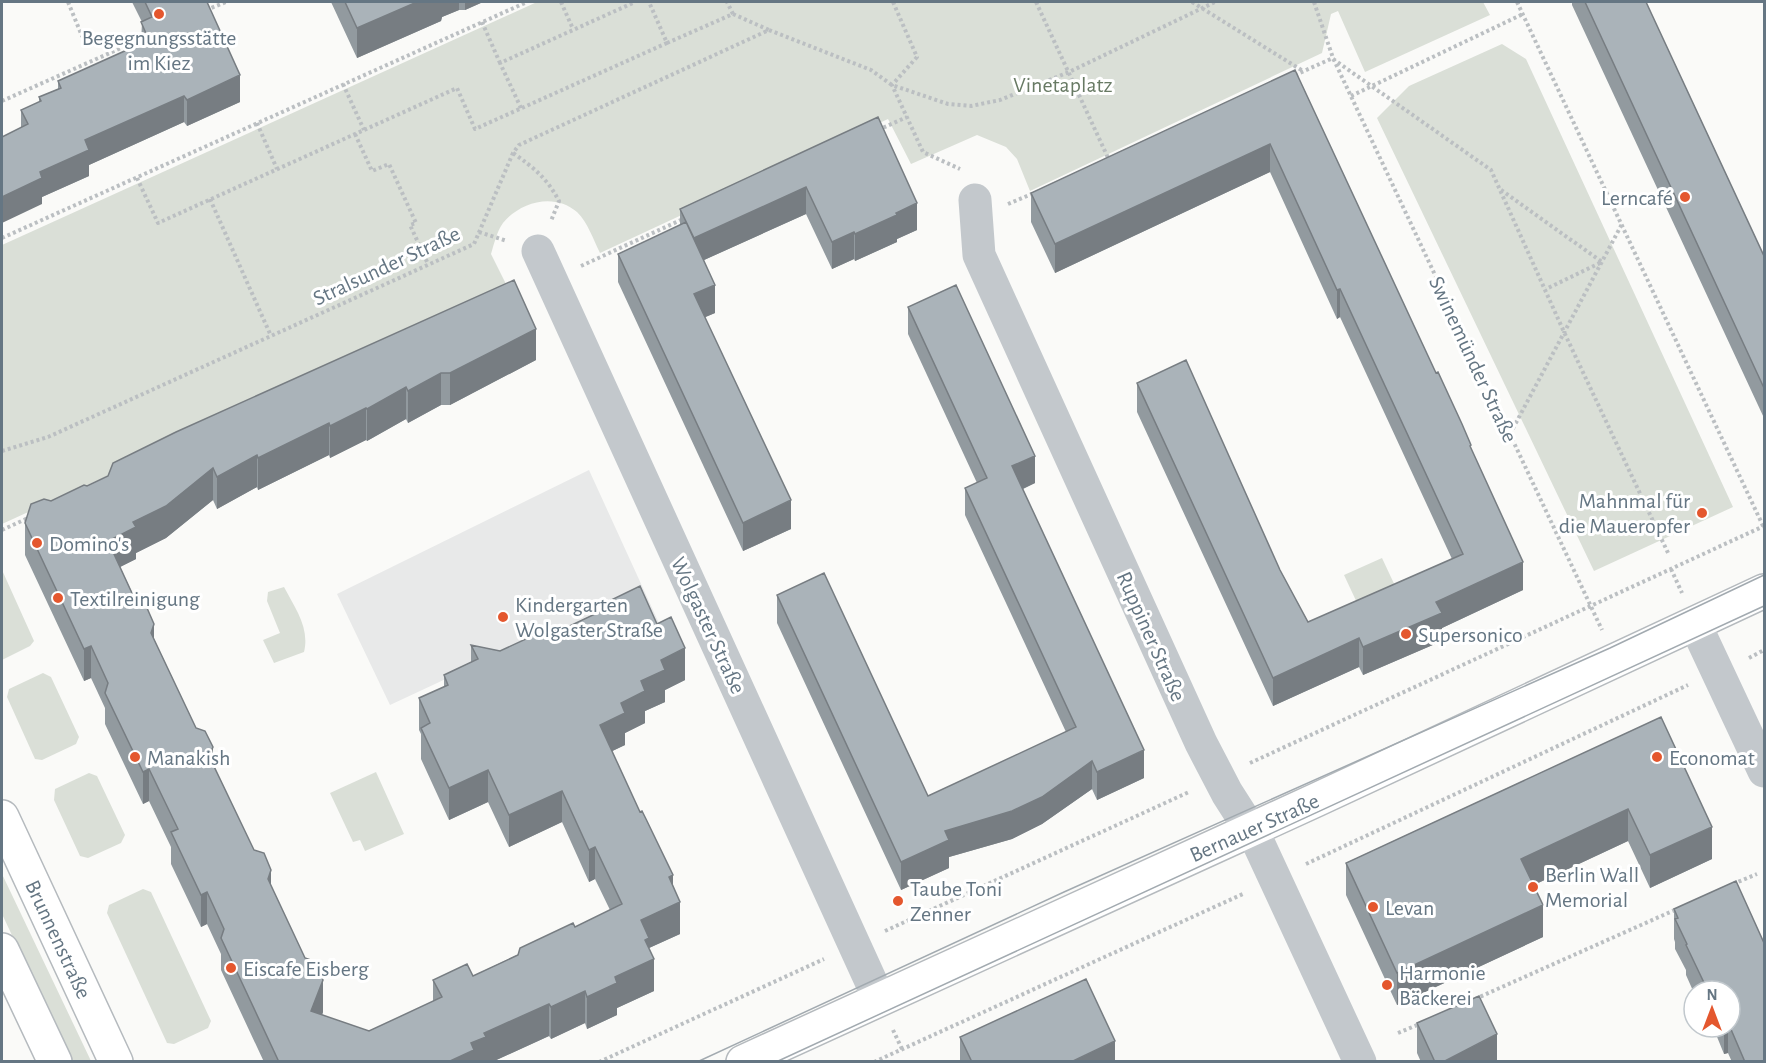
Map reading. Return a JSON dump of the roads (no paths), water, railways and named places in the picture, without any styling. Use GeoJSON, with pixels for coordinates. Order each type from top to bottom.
{"type":"FeatureCollection","features":[{"type":"Feature","properties":{"kind":"main road","name":"Bernauer Straße"},"geometry":{"type":"LineString","coordinates":[[743,1062],[1764,591]]}},
{"type":"Feature","properties":{"kind":"main road","name":"Brunnenstraße"},"geometry":{"type":"LineString","coordinates":[[2,817],[116,1062]]}},
{"type":"Feature","properties":{"kind":"main road"},"geometry":{"type":"LineString","coordinates":[[2,950],[55,1062]]}},
{"type":"Feature","properties":{"kind":"street","name":"Ruppiner Straße"},"geometry":{"type":"LineString","coordinates":[[975,209],[979,255],[1201,743],[1227,793],[1250,829],[1360,1062]]}},
{"type":"Feature","properties":{"kind":"street","name":"Wolgaster Straße"},"geometry":{"type":"LineString","coordinates":[[544,265],[879,999]]}},
{"type":"Feature","properties":{"kind":"street"},"geometry":{"type":"LineString","coordinates":[[1695,624],[1764,771]]}},
{"type":"Feature","properties":{"kind":"tram line"},"geometry":{"type":"LineString","coordinates":[[697,1062],[1064,892],[1610,648],[1764,575]]}},
{"type":"Feature","properties":{"kind":"tram line"},"geometry":{"type":"LineString","coordinates":[[776,1062],[1764,606]]}},
{"type":"Feature","properties":{"kind":"place","name":"Begegnungsstätte im Kiez"},"geometry":{"type":"Point","coordinates":[159,14]}},
{"type":"Feature","properties":{"kind":"place","name":"Lerncafé"},"geometry":{"type":"Point","coordinates":[1685,197]}},
{"type":"Feature","properties":{"kind":"place","name":"Mahnmal für die Maueropfer"},"geometry":{"type":"Point","coordinates":[1702,513]}},
{"type":"Feature","properties":{"kind":"place","name":"Domino's"},"geometry":{"type":"Point","coordinates":[37,543]}},
{"type":"Feature","properties":{"kind":"place","name":"Textilreinigung"},"geometry":{"type":"Point","coordinates":[58,598]}},
{"type":"Feature","properties":{"kind":"place","name":"Kindergarten Wolgaster Straße"},"geometry":{"type":"Point","coordinates":[503,617]}},
{"type":"Feature","properties":{"kind":"place","name":"Supersonico"},"geometry":{"type":"Point","coordinates":[1406,634]}},
{"type":"Feature","properties":{"kind":"place","name":"Manakish"},"geometry":{"type":"Point","coordinates":[135,757]}},
{"type":"Feature","properties":{"kind":"place","name":"Economat"},"geometry":{"type":"Point","coordinates":[1657,757]}},
{"type":"Feature","properties":{"kind":"place","name":"Berlin Wall Memorial"},"geometry":{"type":"Point","coordinates":[1533,887]}},
{"type":"Feature","properties":{"kind":"place","name":"Taube Toni Zenner"},"geometry":{"type":"Point","coordinates":[898,901]}},
{"type":"Feature","properties":{"kind":"place","name":"Levan"},"geometry":{"type":"Point","coordinates":[1373,907]}},
{"type":"Feature","properties":{"kind":"place","name":"Eiscafe Eisberg"},"geometry":{"type":"Point","coordinates":[231,968]}},
{"type":"Feature","properties":{"kind":"place","name":"Harmonie Bäckerei"},"geometry":{"type":"Point","coordinates":[1387,985]}},
{"type":"Feature","properties":{"kind":"park label","name":"Vinetaplatz"},"geometry":{"type":"Point","coordinates":[1063,84]}}]}
